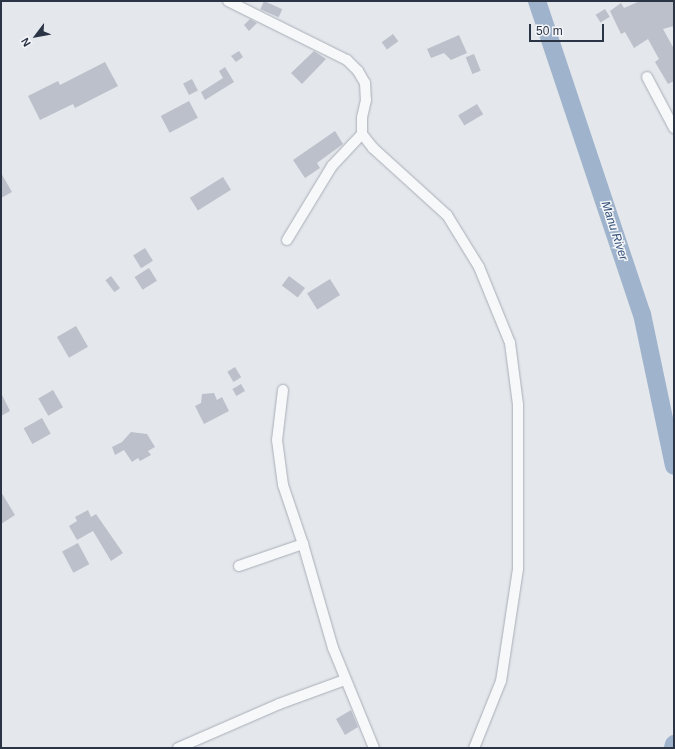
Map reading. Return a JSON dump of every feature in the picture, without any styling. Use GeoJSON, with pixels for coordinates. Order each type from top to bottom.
{"type":"FeatureCollection","features":[{"type":"Feature","properties":{"kind":"street"},"geometry":{"type":"LineString","coordinates":[[228,1],[330,51],[353,65],[365,83],[366,100],[362,118],[362,134],[373,148],[447,215],[479,267],[510,343],[518,404],[518,569],[501,681],[474,748]]}},
{"type":"Feature","properties":{"kind":"street"},"geometry":{"type":"LineString","coordinates":[[647,78],[674,128]]}},
{"type":"Feature","properties":{"kind":"street"},"geometry":{"type":"LineString","coordinates":[[287,240],[332,166],[362,134]]}},
{"type":"Feature","properties":{"kind":"street"},"geometry":{"type":"LineString","coordinates":[[283,390],[277,440],[282,485],[303,544],[345,680],[374,748]]}},
{"type":"Feature","properties":{"kind":"street"},"geometry":{"type":"LineString","coordinates":[[238,566],[303,544]]}},
{"type":"Feature","properties":{"kind":"street"},"geometry":{"type":"LineString","coordinates":[[178,748],[279,704],[345,680]]}},
{"type":"Feature","properties":{"kind":"building"},"geometry":{"type":"Polygon","coordinates":[[[264,1],[282,9],[279,17],[260,9],[264,1]]]}},
{"type":"Feature","properties":{"kind":"building"},"geometry":{"type":"Polygon","coordinates":[[[640,1],[674,1],[674,26],[663,29],[674,49],[674,81],[668,84],[655,62],[659,59],[648,39],[634,48],[625,32],[621,34],[610,11],[621,3],[624,8],[640,1]]]}},
{"type":"Feature","properties":{"kind":"building"},"geometry":{"type":"Polygon","coordinates":[[[605,9],[610,17],[600,22],[596,15],[605,9]]]}},
{"type":"Feature","properties":{"kind":"building"},"geometry":{"type":"Polygon","coordinates":[[[250,19],[257,23],[249,31],[244,25],[250,19]]]}},
{"type":"Feature","properties":{"kind":"building"},"geometry":{"type":"Polygon","coordinates":[[[393,34],[398,41],[387,50],[382,42],[393,34]]]}},
{"type":"Feature","properties":{"kind":"building"},"geometry":{"type":"Polygon","coordinates":[[[459,35],[467,53],[451,60],[444,53],[431,58],[427,49],[459,35]]]}},
{"type":"Feature","properties":{"kind":"building"},"geometry":{"type":"Polygon","coordinates":[[[239,51],[243,57],[236,62],[231,56],[239,51]]]}},
{"type":"Feature","properties":{"kind":"building"},"geometry":{"type":"Polygon","coordinates":[[[314,51],[326,59],[302,84],[291,73],[314,51]]]}},
{"type":"Feature","properties":{"kind":"building"},"geometry":{"type":"Polygon","coordinates":[[[474,54],[481,71],[472,74],[466,57],[474,54]]]}},
{"type":"Feature","properties":{"kind":"building"},"geometry":{"type":"Polygon","coordinates":[[[105,62],[118,86],[75,108],[73,104],[40,120],[28,96],[58,81],[60,85],[105,62]]]}},
{"type":"Feature","properties":{"kind":"building"},"geometry":{"type":"Polygon","coordinates":[[[225,67],[234,82],[205,100],[201,92],[223,78],[219,71],[225,67]]]}},
{"type":"Feature","properties":{"kind":"building"},"geometry":{"type":"Polygon","coordinates":[[[192,79],[198,91],[189,95],[183,84],[192,79]]]}},
{"type":"Feature","properties":{"kind":"building"},"geometry":{"type":"Polygon","coordinates":[[[189,101],[198,118],[170,133],[161,116],[189,101]]]}},
{"type":"Feature","properties":{"kind":"building"},"geometry":{"type":"Polygon","coordinates":[[[477,104],[483,114],[464,126],[458,115],[477,104]]]}},
{"type":"Feature","properties":{"kind":"building"},"geometry":{"type":"Polygon","coordinates":[[[335,131],[343,144],[317,163],[320,168],[305,178],[293,160],[335,131]]]}},
{"type":"Feature","properties":{"kind":"building"},"geometry":{"type":"Polygon","coordinates":[[[1,173],[12,192],[1,198],[1,173]]]}},
{"type":"Feature","properties":{"kind":"building"},"geometry":{"type":"Polygon","coordinates":[[[223,177],[231,190],[198,210],[190,198],[223,177]]]}},
{"type":"Feature","properties":{"kind":"building"},"geometry":{"type":"Polygon","coordinates":[[[145,248],[153,261],[141,268],[133,255],[145,248]]]}},
{"type":"Feature","properties":{"kind":"building"},"geometry":{"type":"Polygon","coordinates":[[[149,268],[157,281],[143,290],[135,277],[149,268]]]}},
{"type":"Feature","properties":{"kind":"building"},"geometry":{"type":"Polygon","coordinates":[[[111,276],[120,288],[114,292],[105,280],[111,276]]]}},
{"type":"Feature","properties":{"kind":"building"},"geometry":{"type":"Polygon","coordinates":[[[289,276],[305,288],[298,298],[282,286],[289,276]]]}},
{"type":"Feature","properties":{"kind":"building"},"geometry":{"type":"Polygon","coordinates":[[[330,279],[340,295],[317,309],[307,293],[330,279]]]}},
{"type":"Feature","properties":{"kind":"building"},"geometry":{"type":"Polygon","coordinates":[[[76,326],[88,347],[69,358],[57,337],[76,326]]]}},
{"type":"Feature","properties":{"kind":"building"},"geometry":{"type":"Polygon","coordinates":[[[235,367],[241,377],[233,382],[227,372],[235,367]]]}},
{"type":"Feature","properties":{"kind":"building"},"geometry":{"type":"Polygon","coordinates":[[[241,384],[245,391],[236,396],[232,389],[241,384]]]}},
{"type":"Feature","properties":{"kind":"building"},"geometry":{"type":"Polygon","coordinates":[[[53,390],[63,407],[48,416],[38,398],[53,390]]]}},
{"type":"Feature","properties":{"kind":"building"},"geometry":{"type":"Polygon","coordinates":[[[1,393],[10,411],[1,416],[1,393]]]}},
{"type":"Feature","properties":{"kind":"building"},"geometry":{"type":"Polygon","coordinates":[[[214,393],[217,400],[222,397],[229,411],[204,424],[195,406],[201,403],[202,394],[214,393]]]}},
{"type":"Feature","properties":{"kind":"building"},"geometry":{"type":"Polygon","coordinates":[[[42,418],[51,434],[32,444],[24,428],[42,418]]]}},
{"type":"Feature","properties":{"kind":"building"},"geometry":{"type":"Polygon","coordinates":[[[131,432],[147,434],[155,447],[148,451],[151,455],[140,461],[138,458],[132,462],[124,450],[115,455],[112,447],[122,442],[131,432]]]}},
{"type":"Feature","properties":{"kind":"building"},"geometry":{"type":"Polygon","coordinates":[[[1,492],[15,515],[1,524],[1,492]]]}},
{"type":"Feature","properties":{"kind":"building"},"geometry":{"type":"Polygon","coordinates":[[[88,510],[91,517],[96,514],[123,553],[111,561],[93,531],[77,540],[69,526],[77,521],[75,517],[88,510]]]}},
{"type":"Feature","properties":{"kind":"building"},"geometry":{"type":"Polygon","coordinates":[[[78,543],[89,564],[73,573],[62,551],[78,543]]]}},
{"type":"Feature","properties":{"kind":"building"},"geometry":{"type":"Polygon","coordinates":[[[351,710],[358,727],[345,735],[336,719],[351,710]]]}},
{"type":"Feature","properties":{"kind":"waterway","name":"Manu River"},"geometry":{"type":"LineString","coordinates":[[537,1],[642,314],[674,466]]}},
{"type":"Feature","properties":{"kind":"waterway","name":"Manu River"},"geometry":{"type":"LineString","coordinates":[[673,748],[674,744]]}}]}
